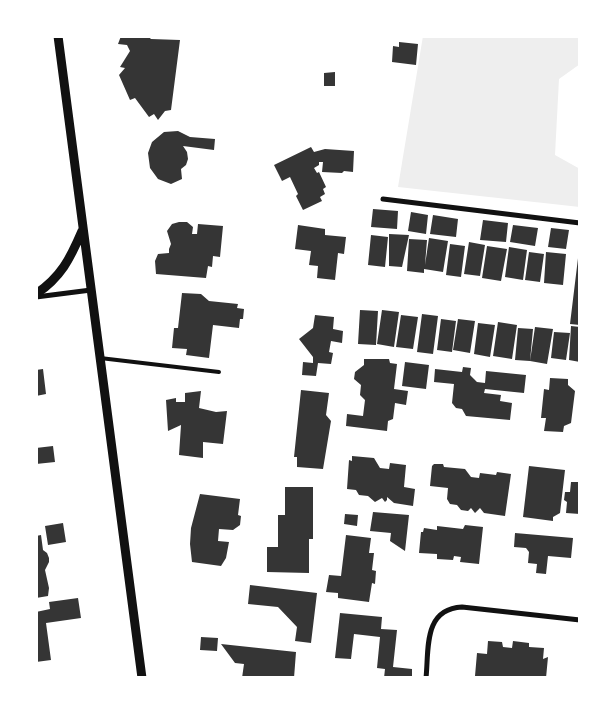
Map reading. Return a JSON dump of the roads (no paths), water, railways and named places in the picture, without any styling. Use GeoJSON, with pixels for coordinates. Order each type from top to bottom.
{"type":"FeatureCollection","features":[{"type":"Feature","properties":{"kind":"street"},"geometry":{"type":"LineString","coordinates":[[58,36],[142,678]]}},
{"type":"Feature","properties":{"kind":"street"},"geometry":{"type":"LineString","coordinates":[[383,199],[580,223]]}},
{"type":"Feature","properties":{"kind":"street"},"geometry":{"type":"LineString","coordinates":[[36,296],[57,278],[66,266],[83,230]]}},
{"type":"Feature","properties":{"kind":"street"},"geometry":{"type":"LineString","coordinates":[[36,296],[91,290]]}},
{"type":"Feature","properties":{"kind":"street"},"geometry":{"type":"LineString","coordinates":[[426,678],[431,627],[435,619],[452,607],[580,620]]}},
{"type":"Feature","properties":{"kind":"lane"},"geometry":{"type":"LineString","coordinates":[[100,358],[219,372]]}}]}
